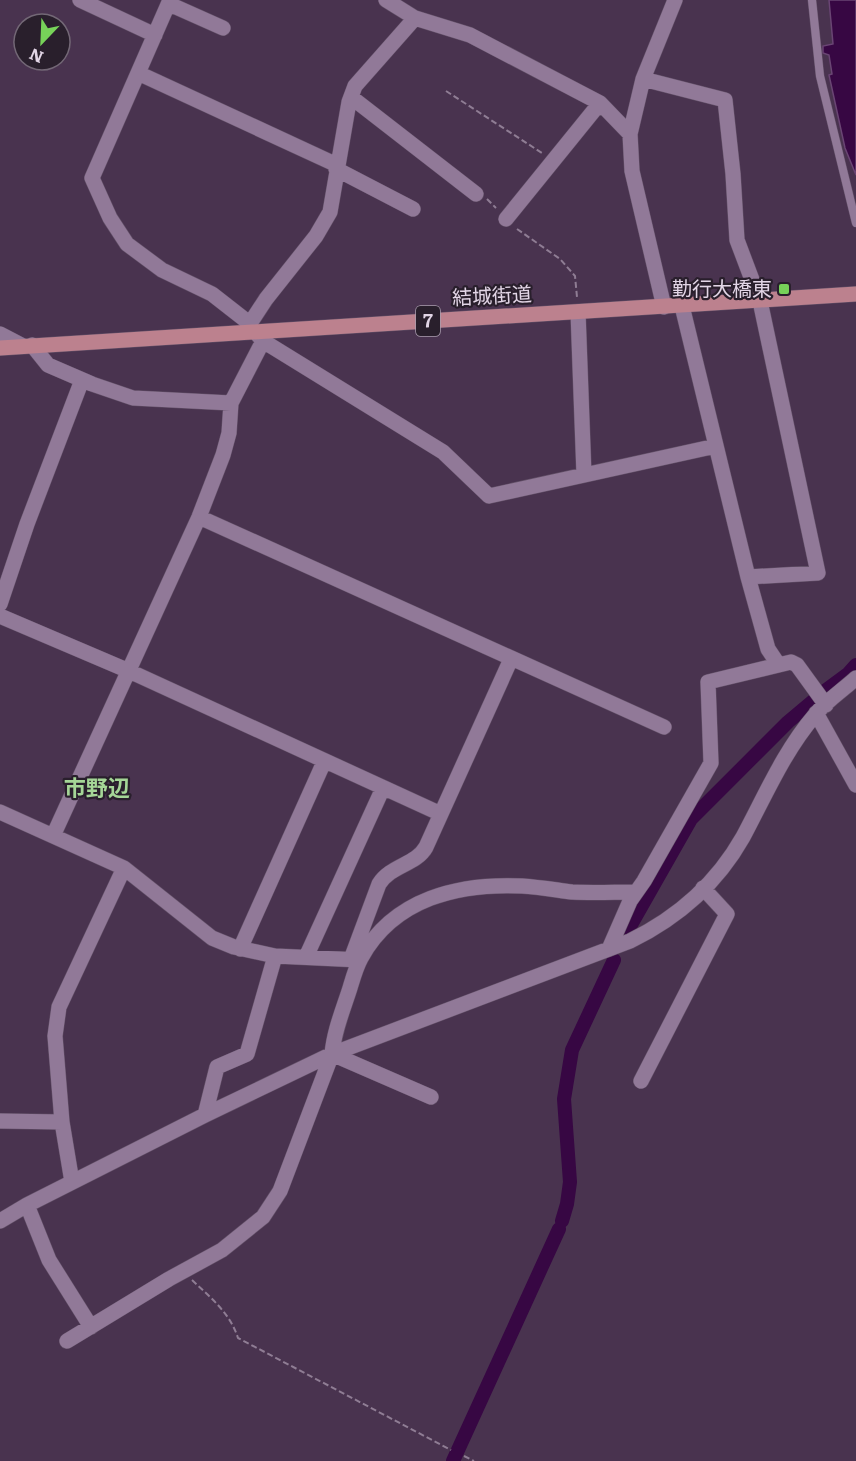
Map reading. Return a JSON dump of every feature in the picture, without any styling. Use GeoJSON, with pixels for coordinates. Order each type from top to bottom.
{"type":"FeatureCollection","features":[{"type":"Feature","properties":{"kind":"main road","name":"結城街道"},"geometry":{"type":"LineString","coordinates":[[0,348],[856,294]]}},
{"type":"Feature","properties":{"kind":"street"},"geometry":{"type":"LineString","coordinates":[[386,0],[415,18],[470,34],[600,103],[630,134]]}},
{"type":"Feature","properties":{"kind":"street"},"geometry":{"type":"LineString","coordinates":[[664,307],[632,171],[630,134],[644,79],[675,0]]}},
{"type":"Feature","properties":{"kind":"street"},"geometry":{"type":"LineString","coordinates":[[83,1],[154,35]]}},
{"type":"Feature","properties":{"kind":"street"},"geometry":{"type":"LineString","coordinates":[[223,28],[169,2],[154,35],[92,178],[110,219],[127,244],[162,270],[212,294],[255,332],[443,452],[489,496],[716,446]]}},
{"type":"Feature","properties":{"kind":"street"},"geometry":{"type":"LineString","coordinates":[[53,837],[199,517],[223,455],[229,434],[231,403],[266,299],[316,236],[330,212],[336,167],[355,86],[415,18]]}},
{"type":"Feature","properties":{"kind":"street"},"geometry":{"type":"LineString","coordinates":[[138,73],[336,167],[413,209]]}},
{"type":"Feature","properties":{"kind":"street"},"geometry":{"type":"LineString","coordinates":[[644,79],[725,100],[733,174],[736,240],[760,301],[818,573],[748,578]]}},
{"type":"Feature","properties":{"kind":"street"},"geometry":{"type":"LineString","coordinates":[[351,97],[474,193]]}},
{"type":"Feature","properties":{"kind":"street"},"geometry":{"type":"LineString","coordinates":[[506,219],[600,103]]}},
{"type":"Feature","properties":{"kind":"street"},"geometry":{"type":"LineString","coordinates":[[682,306],[748,578],[768,649],[778,664]]}},
{"type":"Feature","properties":{"kind":"street"},"geometry":{"type":"LineString","coordinates":[[579,312],[584,475]]}},
{"type":"Feature","properties":{"kind":"street"},"geometry":{"type":"LineString","coordinates":[[0,334],[28,346],[48,365],[133,398],[231,403]]}},
{"type":"Feature","properties":{"kind":"street"},"geometry":{"type":"LineString","coordinates":[[0,604],[27,524],[82,380]]}},
{"type":"Feature","properties":{"kind":"street"},"geometry":{"type":"LineString","coordinates":[[199,517],[664,728]]}},
{"type":"Feature","properties":{"kind":"street"},"geometry":{"type":"LineString","coordinates":[[0,616],[129,671],[441,814]]}},
{"type":"Feature","properties":{"kind":"street"},"geometry":{"type":"LineString","coordinates":[[67,1341],[169,1279],[222,1250],[250,1229],[273,1204],[332,1054],[334,1035],[355,959],[379,884],[386,874],[424,851],[511,659]]}},
{"type":"Feature","properties":{"kind":"street"},"geometry":{"type":"LineString","coordinates":[[609,949],[616,928],[711,763],[708,682],[778,664],[791,662],[797,665],[856,785]]}},
{"type":"Feature","properties":{"kind":"street"},"geometry":{"type":"LineString","coordinates":[[0,1221],[27,1205],[205,1115],[332,1054],[609,949],[668,921],[682,910],[718,872],[741,839],[795,742],[820,709],[856,678]]}},
{"type":"Feature","properties":{"kind":"street"},"geometry":{"type":"LineString","coordinates":[[240,949],[324,762]]}},
{"type":"Feature","properties":{"kind":"street"},"geometry":{"type":"LineString","coordinates":[[306,957],[383,788]]}},
{"type":"Feature","properties":{"kind":"street"},"geometry":{"type":"LineString","coordinates":[[0,812],[124,868],[212,938],[240,949],[275,956],[355,959],[393,918],[425,900],[451,890],[523,886],[573,892],[636,892]]}},
{"type":"Feature","properties":{"kind":"street"},"geometry":{"type":"LineString","coordinates":[[72,1182],[62,1122],[55,1036],[59,1007],[124,868]]}},
{"type":"Feature","properties":{"kind":"street"},"geometry":{"type":"LineString","coordinates":[[641,1081],[727,914],[703,888]]}},
{"type":"Feature","properties":{"kind":"street"},"geometry":{"type":"LineString","coordinates":[[205,1115],[217,1067],[247,1054],[275,956]]}},
{"type":"Feature","properties":{"kind":"street"},"geometry":{"type":"LineString","coordinates":[[332,1054],[431,1097]]}},
{"type":"Feature","properties":{"kind":"street"},"geometry":{"type":"LineString","coordinates":[[0,1121],[62,1122]]}},
{"type":"Feature","properties":{"kind":"street"},"geometry":{"type":"LineString","coordinates":[[27,1205],[49,1260],[91,1327]]}},
{"type":"Feature","properties":{"kind":"lane"},"geometry":{"type":"LineString","coordinates":[[812,0],[820,76],[856,223]]}},
{"type":"Feature","properties":{"kind":"path"},"geometry":{"type":"LineString","coordinates":[[446,91],[554,161]]}},
{"type":"Feature","properties":{"kind":"path"},"geometry":{"type":"LineString","coordinates":[[474,193],[479,192],[506,219],[560,259],[575,276],[579,312]]}},
{"type":"Feature","properties":{"kind":"path"},"geometry":{"type":"LineString","coordinates":[[184,1272],[224,1311],[233,1323],[238,1338],[451,1450]]}},
{"type":"Feature","properties":{"kind":"path"},"geometry":{"type":"LineString","coordinates":[[464,1456],[474,1461]]}},
{"type":"Feature","properties":{"kind":"shaded area"},"geometry":{"type":"Polygon","coordinates":[[[829,0],[856,0],[856,175],[845,148],[829,75],[832,74],[829,55],[823,53],[823,46],[833,44],[829,0]]]}},
{"type":"Feature","properties":{"kind":"waterway"},"geometry":{"type":"LineString","coordinates":[[825,691],[856,665]]}},
{"type":"Feature","properties":{"kind":"waterway"},"geometry":{"type":"LineString","coordinates":[[628,930],[691,819],[788,722],[813,701]]}},
{"type":"Feature","properties":{"kind":"waterway"},"geometry":{"type":"LineString","coordinates":[[562,1221],[570,1182],[564,1099],[572,1050],[614,960]]}},
{"type":"Feature","properties":{"kind":"waterway"},"geometry":{"type":"LineString","coordinates":[[453,1461],[559,1229]]}},
{"type":"Feature","properties":{"kind":"place","name":"勤行大橋東"},"geometry":{"type":"Point","coordinates":[784,289]}},
{"type":"Feature","properties":{"kind":"district","name":"市野辺"},"geometry":{"type":"Point","coordinates":[97,788]}}]}
